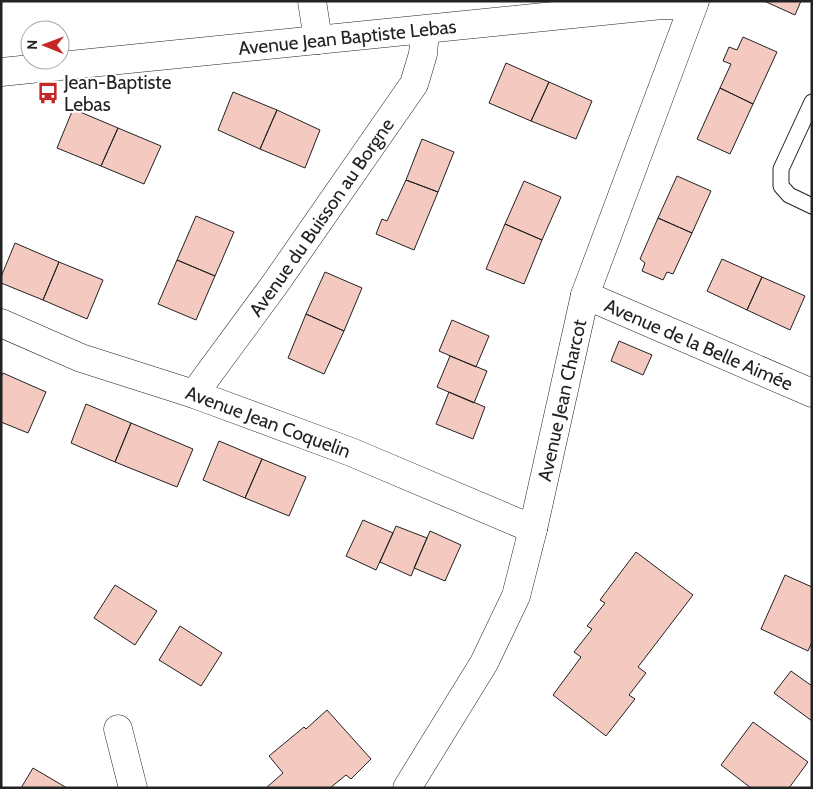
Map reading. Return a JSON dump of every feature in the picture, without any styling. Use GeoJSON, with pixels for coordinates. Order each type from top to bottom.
{"type":"FeatureCollection","features":[{"type":"Feature","properties":{"kind":"street"},"geometry":{"type":"LineString","coordinates":[[312,1],[318,40]]}},
{"type":"Feature","properties":{"kind":"street","name":"Avenue Jean Baptiste Lebas"},"geometry":{"type":"LineString","coordinates":[[1,72],[425,30],[662,4],[694,4]]}},
{"type":"Feature","properties":{"kind":"street","name":"Avenue Jean Charcot"},"geometry":{"type":"LineString","coordinates":[[407,788],[484,662],[516,596],[533,529],[585,294],[694,4]]}},
{"type":"Feature","properties":{"kind":"street","name":"Avenue du Buisson au Borgne"},"geometry":{"type":"LineString","coordinates":[[194,394],[292,260],[414,84],[423,54],[425,30]]}},
{"type":"Feature","properties":{"kind":"street","name":"Avenue de la Belle Aimée"},"geometry":{"type":"LineString","coordinates":[[585,294],[812,393]]}},
{"type":"Feature","properties":{"kind":"street","name":"Avenue Jean Coquelin"},"geometry":{"type":"LineString","coordinates":[[1,323],[81,358],[194,394],[351,452],[533,529]]}},
{"type":"Feature","properties":{"kind":"street"},"geometry":{"type":"LineString","coordinates":[[118,729],[133,788]]}},
{"type":"Feature","properties":{"kind":"lane"},"geometry":{"type":"LineString","coordinates":[[812,102],[780,169],[781,186],[789,195],[812,206]]}},
{"type":"Feature","properties":{"kind":"building"},"geometry":{"type":"Polygon","coordinates":[[[764,1],[801,1],[795,15],[764,1]]]}},
{"type":"Feature","properties":{"kind":"building"},"geometry":{"type":"Polygon","coordinates":[[[743,37],[777,52],[753,104],[720,88],[731,64],[723,61],[729,47],[737,50],[743,37]]]}},
{"type":"Feature","properties":{"kind":"building"},"geometry":{"type":"Polygon","coordinates":[[[506,63],[549,82],[531,121],[489,103],[506,63]]]}},
{"type":"Feature","properties":{"kind":"building"},"geometry":{"type":"Polygon","coordinates":[[[549,82],[592,101],[576,139],[531,121],[549,82]]]}},
{"type":"Feature","properties":{"kind":"building"},"geometry":{"type":"Polygon","coordinates":[[[720,88],[753,104],[730,154],[697,139],[720,88]]]}},
{"type":"Feature","properties":{"kind":"building"},"geometry":{"type":"Polygon","coordinates":[[[233,92],[277,110],[260,149],[218,130],[233,92]]]}},
{"type":"Feature","properties":{"kind":"building"},"geometry":{"type":"Polygon","coordinates":[[[73,109],[118,128],[101,166],[57,148],[73,109]]]}},
{"type":"Feature","properties":{"kind":"building"},"geometry":{"type":"Polygon","coordinates":[[[277,110],[320,130],[305,168],[260,149],[277,110]]]}},
{"type":"Feature","properties":{"kind":"building"},"geometry":{"type":"Polygon","coordinates":[[[118,128],[161,146],[144,184],[101,166],[118,128]]]}},
{"type":"Feature","properties":{"kind":"building"},"geometry":{"type":"Polygon","coordinates":[[[422,139],[454,152],[438,192],[406,180],[422,139]]]}},
{"type":"Feature","properties":{"kind":"building"},"geometry":{"type":"Polygon","coordinates":[[[677,176],[711,191],[692,233],[658,218],[677,176]]]}},
{"type":"Feature","properties":{"kind":"building"},"geometry":{"type":"Polygon","coordinates":[[[406,180],[438,192],[414,250],[376,234],[382,219],[387,221],[406,180]]]}},
{"type":"Feature","properties":{"kind":"building"},"geometry":{"type":"Polygon","coordinates":[[[524,181],[561,197],[542,240],[505,224],[524,181]]]}},
{"type":"Feature","properties":{"kind":"building"},"geometry":{"type":"Polygon","coordinates":[[[196,216],[234,232],[215,276],[177,260],[196,216]]]}},
{"type":"Feature","properties":{"kind":"building"},"geometry":{"type":"Polygon","coordinates":[[[658,218],[692,233],[673,274],[667,272],[663,280],[642,271],[645,263],[640,259],[658,218]]]}},
{"type":"Feature","properties":{"kind":"building"},"geometry":{"type":"Polygon","coordinates":[[[505,224],[542,240],[524,284],[486,269],[505,224]]]}},
{"type":"Feature","properties":{"kind":"building"},"geometry":{"type":"Polygon","coordinates":[[[15,243],[59,262],[43,300],[1,283],[1,277],[15,243]]]}},
{"type":"Feature","properties":{"kind":"building"},"geometry":{"type":"Polygon","coordinates":[[[722,259],[762,277],[747,310],[707,291],[722,259]]]}},
{"type":"Feature","properties":{"kind":"building"},"geometry":{"type":"Polygon","coordinates":[[[177,260],[215,276],[196,320],[158,304],[177,260]]]}},
{"type":"Feature","properties":{"kind":"building"},"geometry":{"type":"Polygon","coordinates":[[[59,262],[103,280],[87,319],[43,300],[59,262]]]}},
{"type":"Feature","properties":{"kind":"building"},"geometry":{"type":"Polygon","coordinates":[[[325,272],[362,288],[344,331],[306,314],[325,272]]]}},
{"type":"Feature","properties":{"kind":"building"},"geometry":{"type":"Polygon","coordinates":[[[762,277],[805,296],[790,330],[747,310],[762,277]]]}},
{"type":"Feature","properties":{"kind":"building"},"geometry":{"type":"Polygon","coordinates":[[[306,314],[344,331],[324,374],[288,358],[306,314]]]}},
{"type":"Feature","properties":{"kind":"building"},"geometry":{"type":"Polygon","coordinates":[[[452,320],[489,336],[476,367],[439,351],[452,320]]]}},
{"type":"Feature","properties":{"kind":"building"},"geometry":{"type":"Polygon","coordinates":[[[619,341],[652,355],[643,375],[611,361],[619,341]]]}},
{"type":"Feature","properties":{"kind":"building"},"geometry":{"type":"Polygon","coordinates":[[[450,356],[487,371],[474,403],[437,387],[450,356]]]}},
{"type":"Feature","properties":{"kind":"building"},"geometry":{"type":"Polygon","coordinates":[[[3,373],[46,392],[28,433],[1,422],[1,377],[3,373]]]}},
{"type":"Feature","properties":{"kind":"building"},"geometry":{"type":"Polygon","coordinates":[[[449,392],[485,407],[473,439],[436,424],[449,392]]]}},
{"type":"Feature","properties":{"kind":"building"},"geometry":{"type":"Polygon","coordinates":[[[86,404],[131,423],[115,462],[71,443],[86,404]]]}},
{"type":"Feature","properties":{"kind":"building"},"geometry":{"type":"Polygon","coordinates":[[[131,423],[193,449],[177,487],[115,462],[131,423]]]}},
{"type":"Feature","properties":{"kind":"building"},"geometry":{"type":"Polygon","coordinates":[[[219,441],[262,459],[245,498],[203,480],[219,441]]]}},
{"type":"Feature","properties":{"kind":"building"},"geometry":{"type":"Polygon","coordinates":[[[262,459],[306,477],[289,516],[245,498],[262,459]]]}},
{"type":"Feature","properties":{"kind":"building"},"geometry":{"type":"Polygon","coordinates":[[[363,520],[393,533],[376,570],[346,556],[363,520]]]}},
{"type":"Feature","properties":{"kind":"building"},"geometry":{"type":"Polygon","coordinates":[[[396,526],[427,538],[411,576],[380,562],[396,526]]]}},
{"type":"Feature","properties":{"kind":"building"},"geometry":{"type":"Polygon","coordinates":[[[430,531],[461,545],[445,581],[414,568],[430,531]]]}},
{"type":"Feature","properties":{"kind":"building"},"geometry":{"type":"Polygon","coordinates":[[[636,552],[693,595],[638,667],[646,673],[629,695],[635,699],[606,736],[553,695],[581,657],[574,652],[592,629],[587,626],[605,603],[600,600],[636,552]]]}},
{"type":"Feature","properties":{"kind":"building"},"geometry":{"type":"Polygon","coordinates":[[[785,575],[812,587],[812,642],[808,651],[761,629],[785,575]]]}},
{"type":"Feature","properties":{"kind":"building"},"geometry":{"type":"Polygon","coordinates":[[[115,585],[157,611],[135,645],[94,618],[115,585]]]}},
{"type":"Feature","properties":{"kind":"building"},"geometry":{"type":"Polygon","coordinates":[[[180,626],[222,653],[201,686],[159,660],[180,626]]]}},
{"type":"Feature","properties":{"kind":"building"},"geometry":{"type":"Polygon","coordinates":[[[791,671],[812,686],[812,721],[774,693],[791,671]]]}},
{"type":"Feature","properties":{"kind":"building"},"geometry":{"type":"Polygon","coordinates":[[[327,710],[371,759],[351,779],[346,775],[330,788],[266,788],[283,773],[269,756],[304,727],[306,729],[327,710]]]}},
{"type":"Feature","properties":{"kind":"building"},"geometry":{"type":"Polygon","coordinates":[[[753,722],[808,762],[789,788],[751,788],[721,765],[753,722]]]}},
{"type":"Feature","properties":{"kind":"building"},"geometry":{"type":"Polygon","coordinates":[[[33,768],[67,788],[21,788],[33,768]]]}},
{"type":"Feature","properties":{"kind":"place","name":"Jean-Baptiste Lebas"},"geometry":{"type":"Point","coordinates":[48,93]}}]}
